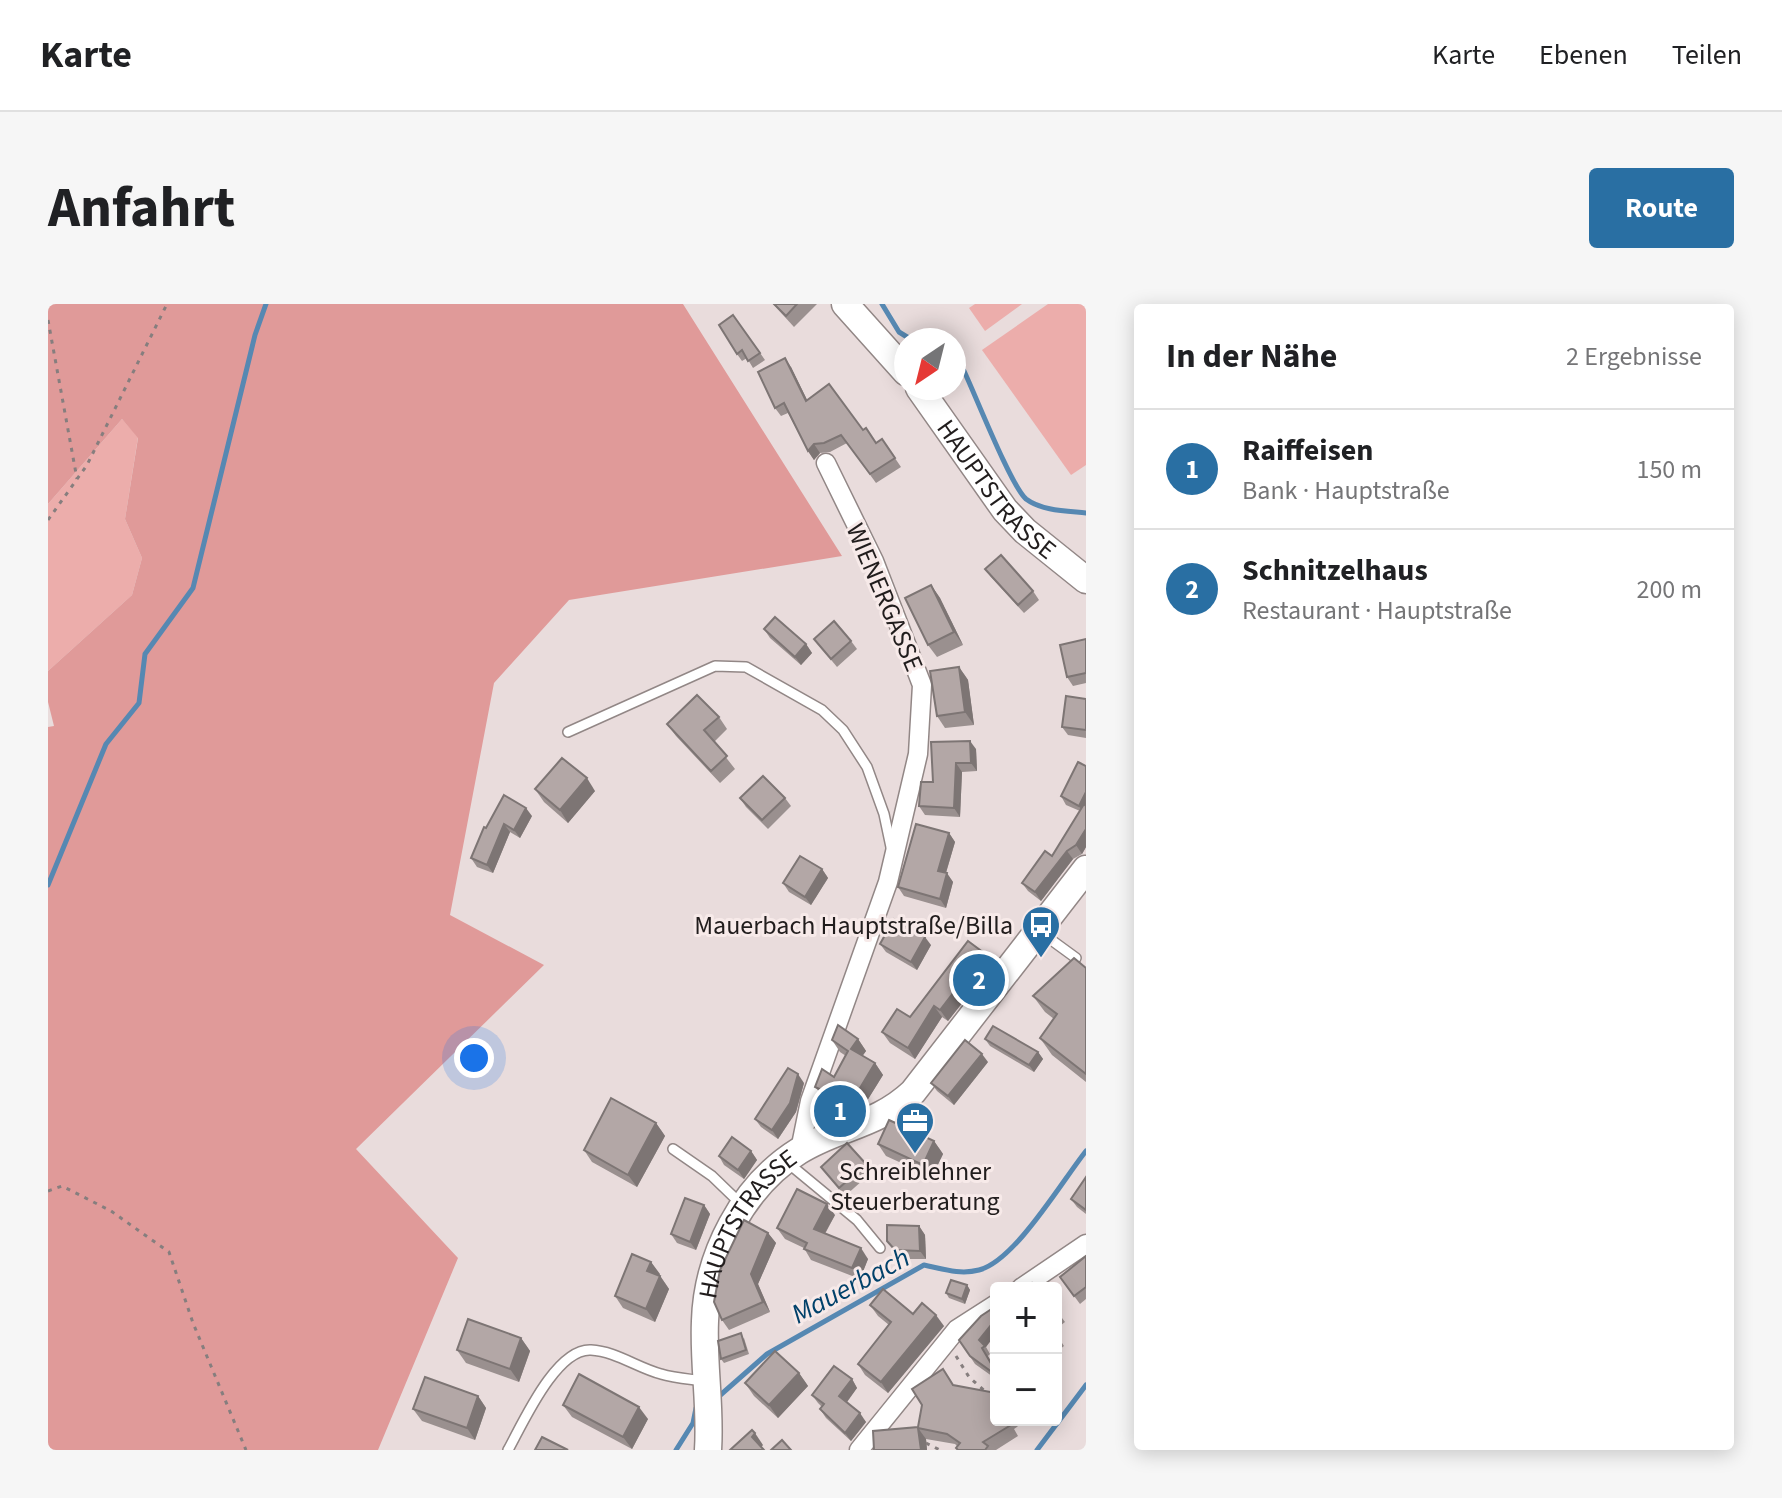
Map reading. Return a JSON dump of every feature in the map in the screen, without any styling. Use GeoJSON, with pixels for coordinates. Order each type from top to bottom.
{"type":"FeatureCollection","features":[{"type":"Feature","properties":{"kind":"main road"},"geometry":{"type":"LineString","coordinates":[[845,304],[894,359]]}},
{"type":"Feature","properties":{"kind":"main road","name":"HAUPTSTRASSE"},"geometry":{"type":"LineString","coordinates":[[927,400],[1005,510],[1025,531],[1086,580]]}},
{"type":"Feature","properties":{"kind":"main road","name":"HAUPTSTRASSE"},"geometry":{"type":"LineString","coordinates":[[714,1445],[705,1323],[711,1273],[728,1231],[744,1206],[793,1155],[865,1124],[907,1098],[930,1074],[1086,869]]}},
{"type":"Feature","properties":{"kind":"street","name":"WIENERGASSE"},"geometry":{"type":"LineString","coordinates":[[793,1155],[888,882],[918,754],[922,685],[874,561],[826,463]]}},
{"type":"Feature","properties":{"kind":"street"},"geometry":{"type":"LineString","coordinates":[[1030,1282],[1086,1244]]}},
{"type":"Feature","properties":{"kind":"street"},"geometry":{"type":"LineString","coordinates":[[859,1450],[957,1329],[990,1308]]}},
{"type":"Feature","properties":{"kind":"lane"},"geometry":{"type":"LineString","coordinates":[[568,732],[715,666],[746,667],[822,710],[843,730],[867,767],[884,814],[893,858]]}},
{"type":"Feature","properties":{"kind":"lane"},"geometry":{"type":"LineString","coordinates":[[1039,931],[1076,958]]}},
{"type":"Feature","properties":{"kind":"lane"},"geometry":{"type":"LineString","coordinates":[[673,1149],[712,1176],[744,1206]]}},
{"type":"Feature","properties":{"kind":"lane"},"geometry":{"type":"LineString","coordinates":[[793,1155],[880,1248]]}},
{"type":"Feature","properties":{"kind":"lane"},"geometry":{"type":"LineString","coordinates":[[508,1450],[554,1372],[566,1358],[577,1352],[590,1350],[708,1393]]}},
{"type":"Feature","properties":{"kind":"path"},"geometry":{"type":"LineString","coordinates":[[48,520],[87,465],[167,304]]}},
{"type":"Feature","properties":{"kind":"path"},"geometry":{"type":"LineString","coordinates":[[48,320],[77,479]]}},
{"type":"Feature","properties":{"kind":"path"},"geometry":{"type":"LineString","coordinates":[[48,1191],[62,1186],[111,1211],[169,1252],[193,1323],[246,1450]]}},
{"type":"Feature","properties":{"kind":"path"},"geometry":{"type":"LineString","coordinates":[[946,1342],[969,1377],[990,1397]]}},
{"type":"Feature","properties":{"kind":"path"},"geometry":{"type":"LineString","coordinates":[[919,1437],[940,1450]]}},
{"type":"Feature","properties":{"kind":"shaded area"},"geometry":{"type":"Polygon","coordinates":[[[48,304],[683,304],[842,556],[569,600],[494,683],[450,915],[544,965],[356,1149],[458,1258],[378,1450],[48,1450],[48,727],[54,726],[48,702],[48,671],[132,595],[142,558],[125,519],[138,438],[122,419],[48,504],[48,304]]]}},
{"type":"Feature","properties":{"kind":"shaded area"},"geometry":{"type":"Polygon","coordinates":[[[975,304],[1022,304],[985,331],[969,308],[975,304]]]}},
{"type":"Feature","properties":{"kind":"shaded area"},"geometry":{"type":"Polygon","coordinates":[[[1048,304],[1086,304],[1086,465],[1071,475],[982,350],[1048,304]]]}},
{"type":"Feature","properties":{"kind":"shaded area"},"geometry":{"type":"Polygon","coordinates":[[[122,419],[138,437],[125,519],[142,558],[132,595],[48,671],[48,504],[122,419]]]}},
{"type":"Feature","properties":{"kind":"building"},"geometry":{"type":"Polygon","coordinates":[[[774,304],[797,304],[786,316],[774,304]]]}},
{"type":"Feature","properties":{"kind":"building"},"geometry":{"type":"Polygon","coordinates":[[[733,315],[760,353],[748,361],[742,350],[737,354],[719,325],[733,315]]]}},
{"type":"Feature","properties":{"kind":"building"},"geometry":{"type":"Polygon","coordinates":[[[785,358],[806,401],[829,384],[863,430],[866,428],[876,443],[882,439],[895,458],[870,474],[841,435],[814,444],[808,451],[784,403],[775,408],[758,372],[785,358]]]}},
{"type":"Feature","properties":{"kind":"building"},"geometry":{"type":"Polygon","coordinates":[[[1001,555],[1033,591],[1018,605],[985,569],[1001,555]]]}},
{"type":"Feature","properties":{"kind":"building"},"geometry":{"type":"Polygon","coordinates":[[[931,585],[954,632],[928,645],[905,598],[931,585]]]}},
{"type":"Feature","properties":{"kind":"building"},"geometry":{"type":"Polygon","coordinates":[[[775,617],[806,644],[795,657],[764,629],[775,617]]]}},
{"type":"Feature","properties":{"kind":"building"},"geometry":{"type":"Polygon","coordinates":[[[834,621],[851,641],[831,659],[814,639],[834,621]]]}},
{"type":"Feature","properties":{"kind":"building"},"geometry":{"type":"Polygon","coordinates":[[[1086,639],[1086,673],[1067,677],[1060,645],[1086,639]]]}},
{"type":"Feature","properties":{"kind":"building"},"geometry":{"type":"Polygon","coordinates":[[[959,667],[965,712],[937,716],[930,671],[959,667]]]}},
{"type":"Feature","properties":{"kind":"building"},"geometry":{"type":"Polygon","coordinates":[[[697,695],[719,717],[704,730],[727,756],[711,771],[667,724],[697,695]]]}},
{"type":"Feature","properties":{"kind":"building"},"geometry":{"type":"Polygon","coordinates":[[[1066,696],[1086,699],[1086,730],[1062,727],[1066,696]]]}},
{"type":"Feature","properties":{"kind":"building"},"geometry":{"type":"Polygon","coordinates":[[[970,741],[971,763],[956,763],[954,808],[919,806],[921,782],[933,782],[931,742],[970,741]]]}},
{"type":"Feature","properties":{"kind":"building"},"geometry":{"type":"Polygon","coordinates":[[[562,758],[587,778],[560,810],[535,789],[562,758]]]}},
{"type":"Feature","properties":{"kind":"building"},"geometry":{"type":"Polygon","coordinates":[[[1078,762],[1086,766],[1086,792],[1079,806],[1061,796],[1078,762]]]}},
{"type":"Feature","properties":{"kind":"building"},"geometry":{"type":"Polygon","coordinates":[[[763,776],[785,798],[762,820],[740,798],[763,776]]]}},
{"type":"Feature","properties":{"kind":"building"},"geometry":{"type":"Polygon","coordinates":[[[504,795],[526,808],[514,830],[504,824],[487,865],[471,858],[484,827],[504,795]]]}},
{"type":"Feature","properties":{"kind":"building"},"geometry":{"type":"Polygon","coordinates":[[[1084,804],[1086,829],[1035,892],[1022,883],[1045,851],[1052,856],[1084,804]]]}},
{"type":"Feature","properties":{"kind":"building"},"geometry":{"type":"Polygon","coordinates":[[[916,824],[949,833],[938,871],[947,873],[940,899],[898,887],[916,824]]]}},
{"type":"Feature","properties":{"kind":"building"},"geometry":{"type":"Polygon","coordinates":[[[800,856],[822,869],[805,897],[783,883],[800,856]]]}},
{"type":"Feature","properties":{"kind":"building"},"geometry":{"type":"Polygon","coordinates":[[[894,919],[925,937],[911,962],[880,944],[894,919]]]}},
{"type":"Feature","properties":{"kind":"building"},"geometry":{"type":"Polygon","coordinates":[[[968,941],[984,953],[940,1010],[934,1006],[908,1048],[882,1032],[897,1009],[910,1017],[968,941]]]}},
{"type":"Feature","properties":{"kind":"building"},"geometry":{"type":"Polygon","coordinates":[[[1074,958],[1086,968],[1086,1074],[1040,1038],[1057,1014],[1033,996],[1074,958]]]}},
{"type":"Feature","properties":{"kind":"building"},"geometry":{"type":"Polygon","coordinates":[[[838,1025],[858,1039],[851,1049],[875,1063],[857,1093],[830,1103],[820,1098],[824,1091],[815,1087],[822,1069],[834,1077],[848,1051],[832,1040],[838,1025]]]}},
{"type":"Feature","properties":{"kind":"building"},"geometry":{"type":"Polygon","coordinates":[[[993,1026],[1038,1052],[1029,1065],[985,1039],[993,1026]]]}},
{"type":"Feature","properties":{"kind":"building"},"geometry":{"type":"Polygon","coordinates":[[[965,1040],[982,1054],[948,1096],[931,1083],[965,1040]]]}},
{"type":"Feature","properties":{"kind":"building"},"geometry":{"type":"Polygon","coordinates":[[[788,1068],[798,1074],[790,1103],[772,1130],[755,1119],[788,1068]]]}},
{"type":"Feature","properties":{"kind":"building"},"geometry":{"type":"Polygon","coordinates":[[[611,1098],[656,1123],[628,1175],[584,1150],[611,1098]]]}},
{"type":"Feature","properties":{"kind":"building"},"geometry":{"type":"Polygon","coordinates":[[[889,1120],[934,1141],[923,1165],[878,1144],[889,1120]]]}},
{"type":"Feature","properties":{"kind":"building"},"geometry":{"type":"Polygon","coordinates":[[[732,1137],[751,1151],[738,1170],[719,1156],[732,1137]]]}},
{"type":"Feature","properties":{"kind":"building"},"geometry":{"type":"Polygon","coordinates":[[[847,1143],[866,1164],[839,1188],[821,1167],[847,1143]]]}},
{"type":"Feature","properties":{"kind":"building"},"geometry":{"type":"Polygon","coordinates":[[[1086,1177],[1086,1210],[1071,1199],[1086,1177]]]}},
{"type":"Feature","properties":{"kind":"building"},"geometry":{"type":"Polygon","coordinates":[[[797,1189],[827,1204],[814,1229],[861,1248],[852,1268],[804,1249],[807,1243],[777,1228],[797,1189]]]}},
{"type":"Feature","properties":{"kind":"building"},"geometry":{"type":"Polygon","coordinates":[[[685,1198],[704,1205],[690,1242],[671,1234],[685,1198]]]}},
{"type":"Feature","properties":{"kind":"building"},"geometry":{"type":"Polygon","coordinates":[[[744,1220],[768,1233],[751,1274],[763,1302],[722,1320],[714,1302],[720,1270],[744,1220]]]}},
{"type":"Feature","properties":{"kind":"building"},"geometry":{"type":"Polygon","coordinates":[[[887,1225],[919,1226],[920,1251],[895,1250],[887,1241],[887,1225]]]}},
{"type":"Feature","properties":{"kind":"building"},"geometry":{"type":"Polygon","coordinates":[[[632,1254],[651,1262],[647,1271],[660,1276],[646,1309],[615,1296],[632,1254]]]}},
{"type":"Feature","properties":{"kind":"building"},"geometry":{"type":"Polygon","coordinates":[[[1086,1256],[1086,1287],[1074,1296],[1060,1277],[1086,1256]]]}},
{"type":"Feature","properties":{"kind":"building"},"geometry":{"type":"Polygon","coordinates":[[[951,1280],[967,1285],[962,1299],[946,1293],[951,1280]]]}},
{"type":"Feature","properties":{"kind":"building"},"geometry":{"type":"Polygon","coordinates":[[[883,1289],[913,1314],[922,1303],[936,1315],[881,1382],[858,1364],[891,1322],[870,1305],[883,1289]]]}},
{"type":"Feature","properties":{"kind":"building"},"geometry":{"type":"Polygon","coordinates":[[[990,1310],[990,1326],[979,1340],[985,1346],[982,1348],[990,1362],[990,1371],[970,1356],[959,1340],[990,1310]]]}},
{"type":"Feature","properties":{"kind":"building"},"geometry":{"type":"Polygon","coordinates":[[[468,1319],[521,1338],[510,1369],[457,1350],[468,1319]]]}},
{"type":"Feature","properties":{"kind":"building"},"geometry":{"type":"Polygon","coordinates":[[[741,1333],[746,1350],[721,1359],[718,1341],[741,1333]]]}},
{"type":"Feature","properties":{"kind":"building"},"geometry":{"type":"Polygon","coordinates":[[[775,1351],[799,1373],[769,1405],[745,1383],[775,1351]]]}},
{"type":"Feature","properties":{"kind":"building"},"geometry":{"type":"Polygon","coordinates":[[[834,1366],[852,1379],[839,1396],[860,1413],[845,1433],[820,1409],[824,1404],[812,1395],[834,1366]]]}},
{"type":"Feature","properties":{"kind":"building"},"geometry":{"type":"Polygon","coordinates":[[[943,1369],[953,1385],[990,1392],[990,1426],[1009,1426],[983,1442],[988,1446],[985,1450],[958,1450],[956,1448],[960,1443],[947,1434],[918,1428],[921,1450],[874,1450],[873,1431],[918,1427],[922,1405],[912,1389],[943,1369]]]}},
{"type":"Feature","properties":{"kind":"building"},"geometry":{"type":"Polygon","coordinates":[[[579,1374],[639,1407],[623,1437],[563,1405],[579,1374]]]}},
{"type":"Feature","properties":{"kind":"building"},"geometry":{"type":"Polygon","coordinates":[[[425,1377],[478,1396],[467,1428],[413,1409],[425,1377]]]}},
{"type":"Feature","properties":{"kind":"building"},"geometry":{"type":"Polygon","coordinates":[[[752,1430],[755,1433],[752,1437],[764,1450],[730,1450],[752,1430]]]}},
{"type":"Feature","properties":{"kind":"building"},"geometry":{"type":"Polygon","coordinates":[[[542,1437],[568,1450],[535,1450],[542,1437]]]}},
{"type":"Feature","properties":{"kind":"building"},"geometry":{"type":"Polygon","coordinates":[[[782,1440],[791,1450],[771,1450],[782,1440]]]}},
{"type":"Feature","properties":{"kind":"waterway"},"geometry":{"type":"LineString","coordinates":[[48,885],[106,744],[139,703],[145,654],[193,588],[255,335],[266,304]]}},
{"type":"Feature","properties":{"kind":"waterway","name":"Mauerbach"},"geometry":{"type":"LineString","coordinates":[[882,304],[897,328]]}},
{"type":"Feature","properties":{"kind":"waterway","name":"Mauerbach"},"geometry":{"type":"LineString","coordinates":[[966,376],[1019,491],[1032,503],[1047,508],[1086,513]]}},
{"type":"Feature","properties":{"kind":"waterway","name":"Mauerbach"},"geometry":{"type":"LineString","coordinates":[[717,1398],[767,1354],[924,1265],[965,1272],[993,1264],[1008,1252],[1037,1218],[1086,1151]]}},
{"type":"Feature","properties":{"kind":"waterway"},"geometry":{"type":"LineString","coordinates":[[1037,1450],[1086,1385]]}},
{"type":"Feature","properties":{"kind":"waterway","name":"Mauerbach"},"geometry":{"type":"LineString","coordinates":[[676,1450],[693,1423],[696,1408]]}},
{"type":"Feature","properties":{"kind":"place","name":"Mauerbach Hauptstraße/Billa"},"geometry":{"type":"Point","coordinates":[1041,959]}},
{"type":"Feature","properties":{"kind":"place","name":"Schnitzelhaus"},"geometry":{"type":"Point","coordinates":[979,980]}},
{"type":"Feature","properties":{"kind":"place","name":"Raiffeisen"},"geometry":{"type":"Point","coordinates":[840,1111]}},
{"type":"Feature","properties":{"kind":"place","name":"Schreiblehner Steuerberatung"},"geometry":{"type":"Point","coordinates":[915,1155]}}]}
